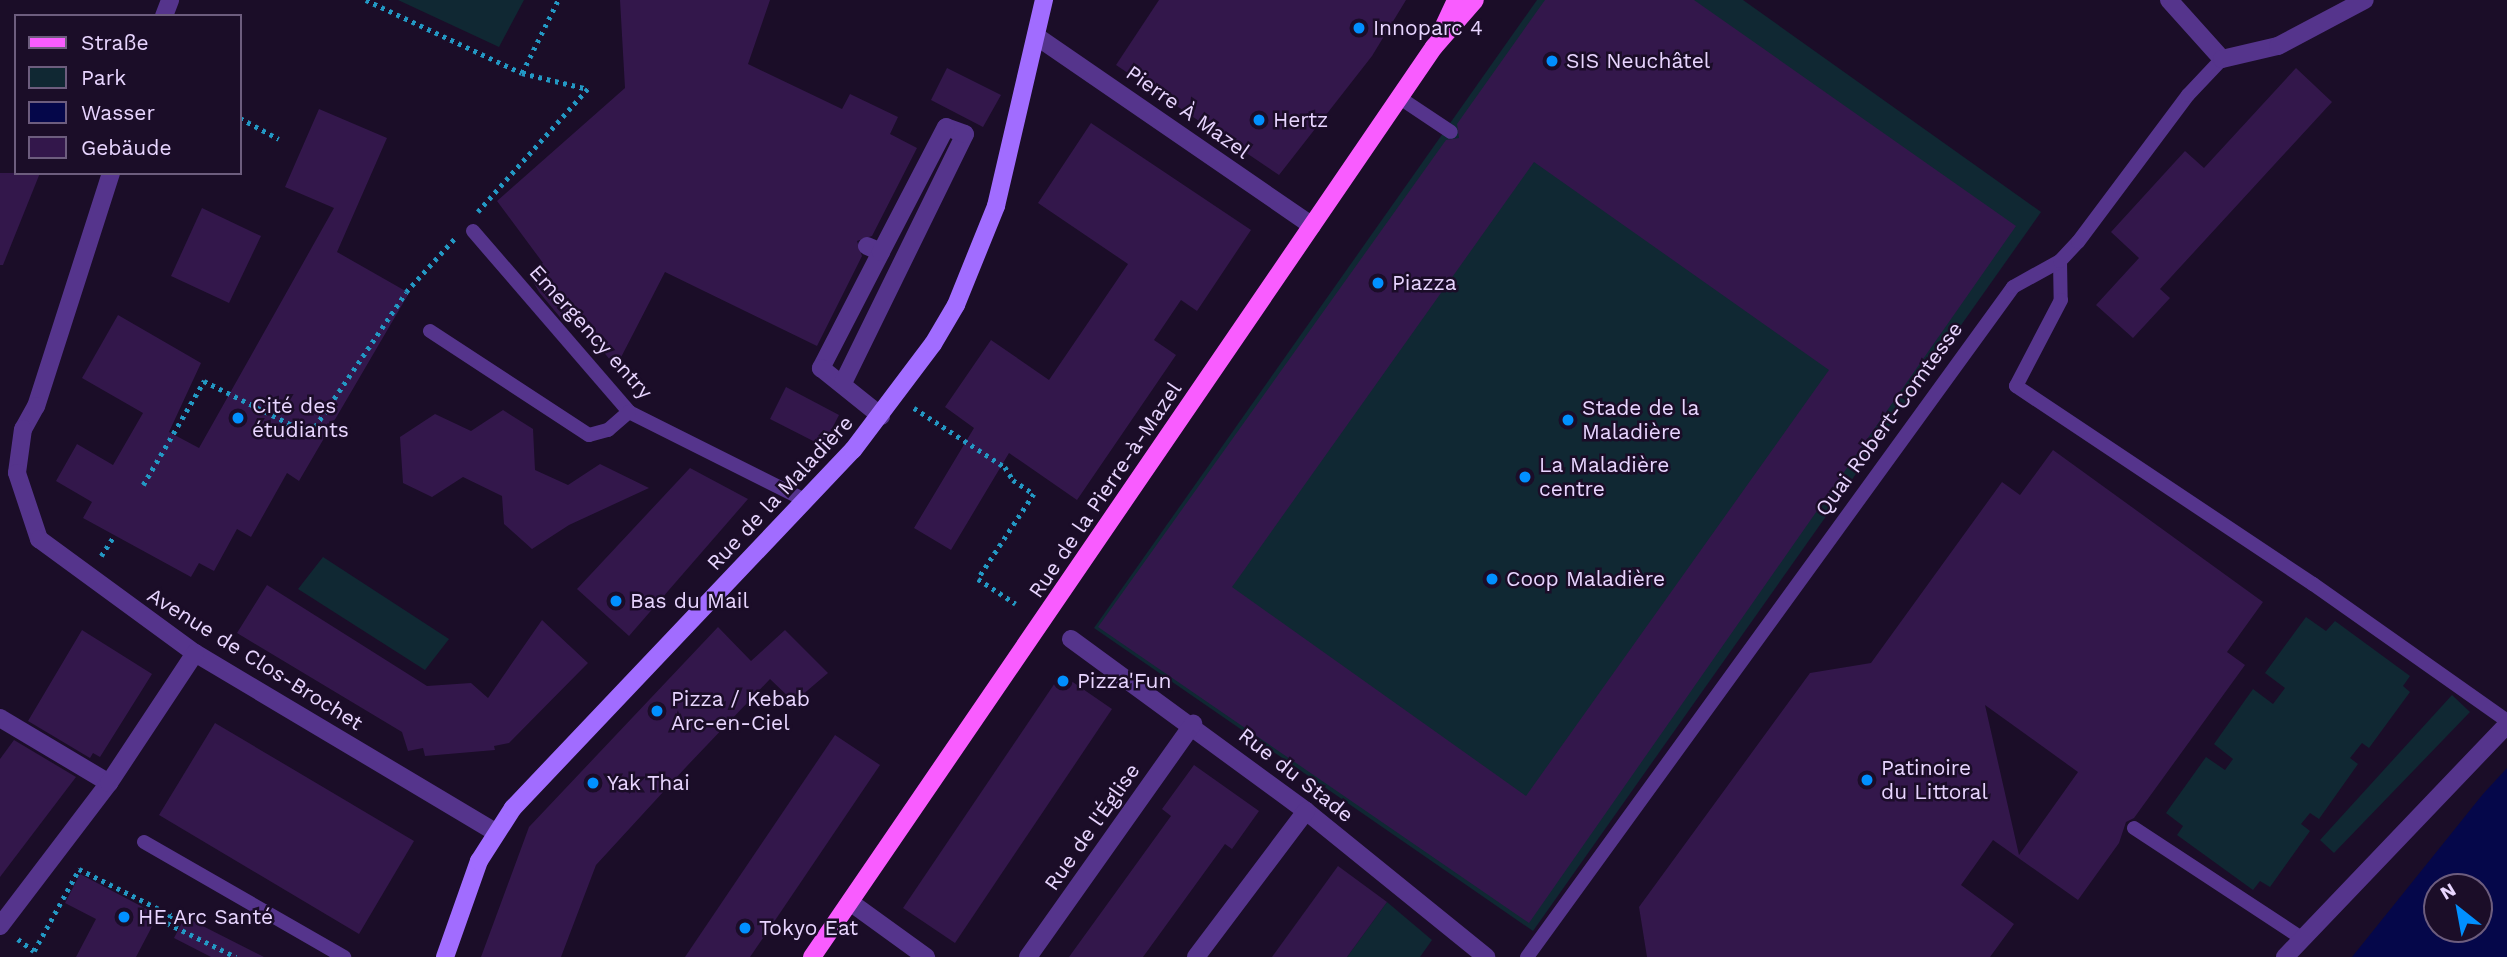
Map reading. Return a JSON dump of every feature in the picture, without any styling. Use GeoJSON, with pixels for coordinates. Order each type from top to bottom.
{"type":"FeatureCollection","features":[{"type":"Feature","properties":{"kind":"main road","name":"Rue de la Pierre-à-Mazel"},"geometry":{"type":"LineString","coordinates":[[1434,47],[1456,0]]}},
{"type":"Feature","properties":{"kind":"main road","name":"Rue de la Pierre-à-Mazel"},"geometry":{"type":"LineString","coordinates":[[813,957],[1434,47],[1475,0]]}},
{"type":"Feature","properties":{"kind":"street","name":"Rue de la Maladière"},"geometry":{"type":"LineString","coordinates":[[445,957],[479,861],[495,832],[881,416],[933,344],[978,255],[1006,170],[1044,0]]}},
{"type":"Feature","properties":{"kind":"street"},"geometry":{"type":"LineString","coordinates":[[2169,0],[2222,59],[2278,47],[2365,0]]}},
{"type":"Feature","properties":{"kind":"street","name":"Pierre À Mazel"},"geometry":{"type":"LineString","coordinates":[[1037,36],[1312,226]]}},
{"type":"Feature","properties":{"kind":"street"},"geometry":{"type":"LineString","coordinates":[[843,383],[965,134],[946,127],[874,249],[821,368],[881,416]]}},
{"type":"Feature","properties":{"kind":"street","name":"Avenue de Clos-Brochet"},"geometry":{"type":"LineString","coordinates":[[110,175],[36,406],[23,429],[17,473],[39,539],[195,653],[495,832]]}},
{"type":"Feature","properties":{"kind":"street","name":"Rue du Stade"},"geometry":{"type":"LineString","coordinates":[[1071,639],[1193,724],[1306,811],[1482,956]]}},
{"type":"Feature","properties":{"kind":"street"},"geometry":{"type":"LineString","coordinates":[[0,926],[109,783],[195,653]]}},
{"type":"Feature","properties":{"kind":"street"},"geometry":{"type":"LineString","coordinates":[[2285,957],[2300,937],[2507,723]]}},
{"type":"Feature","properties":{"kind":"street"},"geometry":{"type":"LineString","coordinates":[[3,724],[109,783]]}},
{"type":"Feature","properties":{"kind":"street","name":"Rue de l'Église"},"geometry":{"type":"LineString","coordinates":[[1028,957],[1193,724]]}},
{"type":"Feature","properties":{"kind":"street"},"geometry":{"type":"LineString","coordinates":[[1196,957],[1306,811]]}},
{"type":"Feature","properties":{"kind":"street"},"geometry":{"type":"LineString","coordinates":[[850,902],[926,957]]}},
{"type":"Feature","properties":{"kind":"lane","name":"Quai Robert-Comtesse"},"geometry":{"type":"LineString","coordinates":[[1527,957],[2014,287],[2060,261],[2188,95],[2222,59]]}},
{"type":"Feature","properties":{"kind":"lane"},"geometry":{"type":"LineString","coordinates":[[1400,98],[1451,132]]}},
{"type":"Feature","properties":{"kind":"lane","name":"Emergency entry"},"geometry":{"type":"LineString","coordinates":[[473,231],[629,412],[805,500]]}},
{"type":"Feature","properties":{"kind":"lane"},"geometry":{"type":"LineString","coordinates":[[2060,261],[2061,300],[2016,386],[2313,584],[2507,723]]}},
{"type":"Feature","properties":{"kind":"lane"},"geometry":{"type":"LineString","coordinates":[[430,331],[589,435],[608,430],[629,412]]}},
{"type":"Feature","properties":{"kind":"lane"},"geometry":{"type":"LineString","coordinates":[[2134,828],[2300,937]]}},
{"type":"Feature","properties":{"kind":"lane"},"geometry":{"type":"LineString","coordinates":[[144,842],[344,957]]}},
{"type":"Feature","properties":{"kind":"path"},"geometry":{"type":"LineString","coordinates":[[366,0],[522,72],[588,89],[502,186]]}},
{"type":"Feature","properties":{"kind":"path"},"geometry":{"type":"LineString","coordinates":[[522,72],[558,0]]}},
{"type":"Feature","properties":{"kind":"path"},"geometry":{"type":"LineString","coordinates":[[242,119],[279,139]]}},
{"type":"Feature","properties":{"kind":"path"},"geometry":{"type":"LineString","coordinates":[[143,485],[204,380],[310,434],[406,292]]}},
{"type":"Feature","properties":{"kind":"path"},"geometry":{"type":"LineString","coordinates":[[913,407],[1005,467],[1013,480],[1034,494],[978,579],[1016,604]]}},
{"type":"Feature","properties":{"kind":"path"},"geometry":{"type":"LineString","coordinates":[[18,940],[34,951],[79,869],[172,915],[167,923],[236,957]]}},
{"type":"Feature","properties":{"kind":"green space"},"geometry":{"type":"Polygon","coordinates":[[[398,0],[524,0],[499,47],[398,0]]]}},
{"type":"Feature","properties":{"kind":"green space","name":"Stade de la Maladière"},"geometry":{"type":"Polygon","coordinates":[[[1537,0],[1743,0],[2041,212],[1533,931],[1094,628],[1537,0]]]}},
{"type":"Feature","properties":{"kind":"green space"},"geometry":{"type":"Polygon","coordinates":[[[323,557],[449,639],[425,670],[298,589],[323,557]]]}},
{"type":"Feature","properties":{"kind":"green space"},"geometry":{"type":"Polygon","coordinates":[[[2306,617],[2326,631],[2335,621],[2410,676],[2403,686],[2410,692],[2369,748],[2362,743],[2350,758],[2358,764],[2319,819],[2310,813],[2301,824],[2310,831],[2270,887],[2260,881],[2253,890],[2177,835],[2183,826],[2166,813],[2206,757],[2225,770],[2233,759],[2214,744],[2253,689],[2273,704],[2285,688],[2265,673],[2306,617]]]}},
{"type":"Feature","properties":{"kind":"green space"},"geometry":{"type":"Polygon","coordinates":[[[2452,695],[2470,712],[2334,853],[2320,840],[2452,695]]]}},
{"type":"Feature","properties":{"kind":"green space"},"geometry":{"type":"Polygon","coordinates":[[[1387,902],[1432,940],[1420,957],[1347,957],[1387,902]]]}},
{"type":"Feature","properties":{"kind":"water"},"geometry":{"type":"Polygon","coordinates":[[[2507,768],[2507,957],[2352,957],[2483,794],[2507,768]]]}},
{"type":"Feature","properties":{"kind":"building"},"geometry":{"type":"Polygon","coordinates":[[[620,0],[770,0],[748,64],[842,109],[850,94],[898,117],[890,134],[917,148],[872,236],[857,241],[862,256],[817,346],[665,272],[616,367],[572,314],[564,322],[539,292],[529,274],[543,263],[497,201],[625,88],[620,0]]]}},
{"type":"Feature","properties":{"kind":"building","name":"Hertz"},"geometry":{"type":"Polygon","coordinates":[[[1159,0],[1406,0],[1372,56],[1279,175],[1116,65],[1159,0]]]}},
{"type":"Feature","properties":{"kind":"building"},"geometry":{"type":"Polygon","coordinates":[[[1545,0],[1694,0],[2016,226],[1529,923],[1098,627],[1446,140],[1459,138],[1457,124],[1545,0]],[[1534,162],[1232,587],[1526,796],[1829,370],[1534,162]]]}},
{"type":"Feature","properties":{"kind":"building"},"geometry":{"type":"Polygon","coordinates":[[[947,68],[1001,95],[983,127],[931,100],[947,68]]]}},
{"type":"Feature","properties":{"kind":"building"},"geometry":{"type":"Polygon","coordinates":[[[2296,68],[2332,102],[2160,289],[2170,298],[2133,338],[2096,305],[2139,258],[2111,232],[2185,151],[2204,168],[2296,68]]]}},
{"type":"Feature","properties":{"kind":"building","name":"Cité des étudiants"},"geometry":{"type":"Polygon","coordinates":[[[319,109],[387,138],[337,252],[409,293],[299,481],[287,473],[251,537],[237,529],[214,571],[199,563],[191,577],[83,518],[92,502],[56,481],[77,444],[113,465],[143,413],[82,378],[118,315],[201,363],[169,432],[199,448],[334,208],[285,187],[319,109]]]}},
{"type":"Feature","properties":{"kind":"building"},"geometry":{"type":"Polygon","coordinates":[[[1091,123],[1251,230],[1197,311],[1181,300],[1154,340],[1176,355],[1077,500],[1009,453],[951,550],[914,528],[974,428],[945,407],[991,340],[1049,380],[1128,264],[1038,203],[1091,123]]]}},
{"type":"Feature","properties":{"kind":"building"},"geometry":{"type":"Polygon","coordinates":[[[0,173],[39,175],[3,265],[0,265],[0,173]]]}},
{"type":"Feature","properties":{"kind":"building"},"geometry":{"type":"Polygon","coordinates":[[[202,208],[261,236],[229,303],[171,276],[202,208]]]}},
{"type":"Feature","properties":{"kind":"building"},"geometry":{"type":"Polygon","coordinates":[[[786,387],[839,415],[823,446],[770,419],[786,387]]]}},
{"type":"Feature","properties":{"kind":"building"},"geometry":{"type":"Polygon","coordinates":[[[503,410],[533,429],[535,470],[568,485],[600,464],[649,488],[569,525],[532,549],[504,524],[502,496],[463,477],[432,497],[403,483],[400,437],[435,414],[471,431],[503,410]]]}},
{"type":"Feature","properties":{"kind":"building"},"geometry":{"type":"Polygon","coordinates":[[[2053,450],[2263,602],[2227,652],[2245,665],[2134,818],[2126,822],[2119,843],[2078,900],[1993,840],[1961,885],[2014,924],[1990,957],[1647,957],[1639,907],[1810,673],[1871,663],[2002,482],[2020,495],[2053,450]],[[1985,705],[2019,855],[2078,772],[1985,705]]]}},
{"type":"Feature","properties":{"kind":"building"},"geometry":{"type":"Polygon","coordinates":[[[690,468],[748,499],[629,636],[577,589],[690,468]]]}},
{"type":"Feature","properties":{"kind":"building"},"geometry":{"type":"Polygon","coordinates":[[[267,585],[427,686],[471,683],[488,698],[542,620],[588,663],[509,743],[494,746],[495,750],[425,756],[423,748],[408,751],[402,732],[237,633],[267,585]]]}},
{"type":"Feature","properties":{"kind":"building"},"geometry":{"type":"Polygon","coordinates":[[[718,627],[751,661],[785,630],[828,673],[794,702],[770,679],[687,766],[596,865],[561,957],[481,957],[529,827],[718,627]]]}},
{"type":"Feature","properties":{"kind":"building"},"geometry":{"type":"Polygon","coordinates":[[[82,630],[152,674],[100,757],[93,753],[90,758],[28,721],[82,630]]]}},
{"type":"Feature","properties":{"kind":"building"},"geometry":{"type":"Polygon","coordinates":[[[1061,674],[1112,709],[955,943],[903,908],[1061,674]]]}},
{"type":"Feature","properties":{"kind":"building"},"geometry":{"type":"Polygon","coordinates":[[[215,723],[414,841],[359,934],[159,815],[215,723]]]}},
{"type":"Feature","properties":{"kind":"building"},"geometry":{"type":"Polygon","coordinates":[[[835,735],[880,765],[750,957],[685,957],[835,735]]]}},
{"type":"Feature","properties":{"kind":"building"},"geometry":{"type":"Polygon","coordinates":[[[14,740],[76,777],[0,877],[0,759],[14,740]]]}},
{"type":"Feature","properties":{"kind":"building"},"geometry":{"type":"Polygon","coordinates":[[[1194,765],[1259,811],[1232,849],[1225,844],[1143,957],[1069,957],[1171,816],[1162,809],[1194,765]]]}},
{"type":"Feature","properties":{"kind":"building"},"geometry":{"type":"Polygon","coordinates":[[[1338,866],[1387,902],[1347,957],[1272,957],[1338,866]]]}},
{"type":"Feature","properties":{"kind":"building","name":"HE Arc Santé"},"geometry":{"type":"Polygon","coordinates":[[[80,874],[158,915],[136,957],[76,957],[96,919],[65,903],[80,874]]]}},
{"type":"Feature","properties":{"kind":"building"},"geometry":{"type":"Polygon","coordinates":[[[185,917],[264,957],[211,957],[174,938],[185,917]]]}},
{"type":"Feature","properties":{"kind":"place","name":"Innoparc 4"},"geometry":{"type":"Point","coordinates":[1359,28]}},
{"type":"Feature","properties":{"kind":"place","name":"SIS Neuchâtel"},"geometry":{"type":"Point","coordinates":[1552,61]}},
{"type":"Feature","properties":{"kind":"place","name":"Hertz"},"geometry":{"type":"Point","coordinates":[1259,120]}},
{"type":"Feature","properties":{"kind":"place","name":"Piazza"},"geometry":{"type":"Point","coordinates":[1378,283]}},
{"type":"Feature","properties":{"kind":"place","name":"Cité des étudiants"},"geometry":{"type":"Point","coordinates":[238,418]}},
{"type":"Feature","properties":{"kind":"place","name":"Stade de la Maladière"},"geometry":{"type":"Point","coordinates":[1568,420]}},
{"type":"Feature","properties":{"kind":"place","name":"La Maladière centre"},"geometry":{"type":"Point","coordinates":[1525,477]}},
{"type":"Feature","properties":{"kind":"place","name":"Coop Maladière"},"geometry":{"type":"Point","coordinates":[1492,579]}},
{"type":"Feature","properties":{"kind":"place","name":"Bas du Mail"},"geometry":{"type":"Point","coordinates":[616,601]}},
{"type":"Feature","properties":{"kind":"place","name":"Pizza'Fun"},"geometry":{"type":"Point","coordinates":[1063,681]}},
{"type":"Feature","properties":{"kind":"place","name":"Pizza / Kebab Arc-en-Ciel"},"geometry":{"type":"Point","coordinates":[657,711]}},
{"type":"Feature","properties":{"kind":"place","name":"Patinoire du Littoral"},"geometry":{"type":"Point","coordinates":[1867,780]}},
{"type":"Feature","properties":{"kind":"place","name":"Yak Thai"},"geometry":{"type":"Point","coordinates":[593,783]}},
{"type":"Feature","properties":{"kind":"place","name":"HE Arc Santé"},"geometry":{"type":"Point","coordinates":[124,917]}},
{"type":"Feature","properties":{"kind":"place","name":"Tokyo Eat"},"geometry":{"type":"Point","coordinates":[745,928]}}]}
